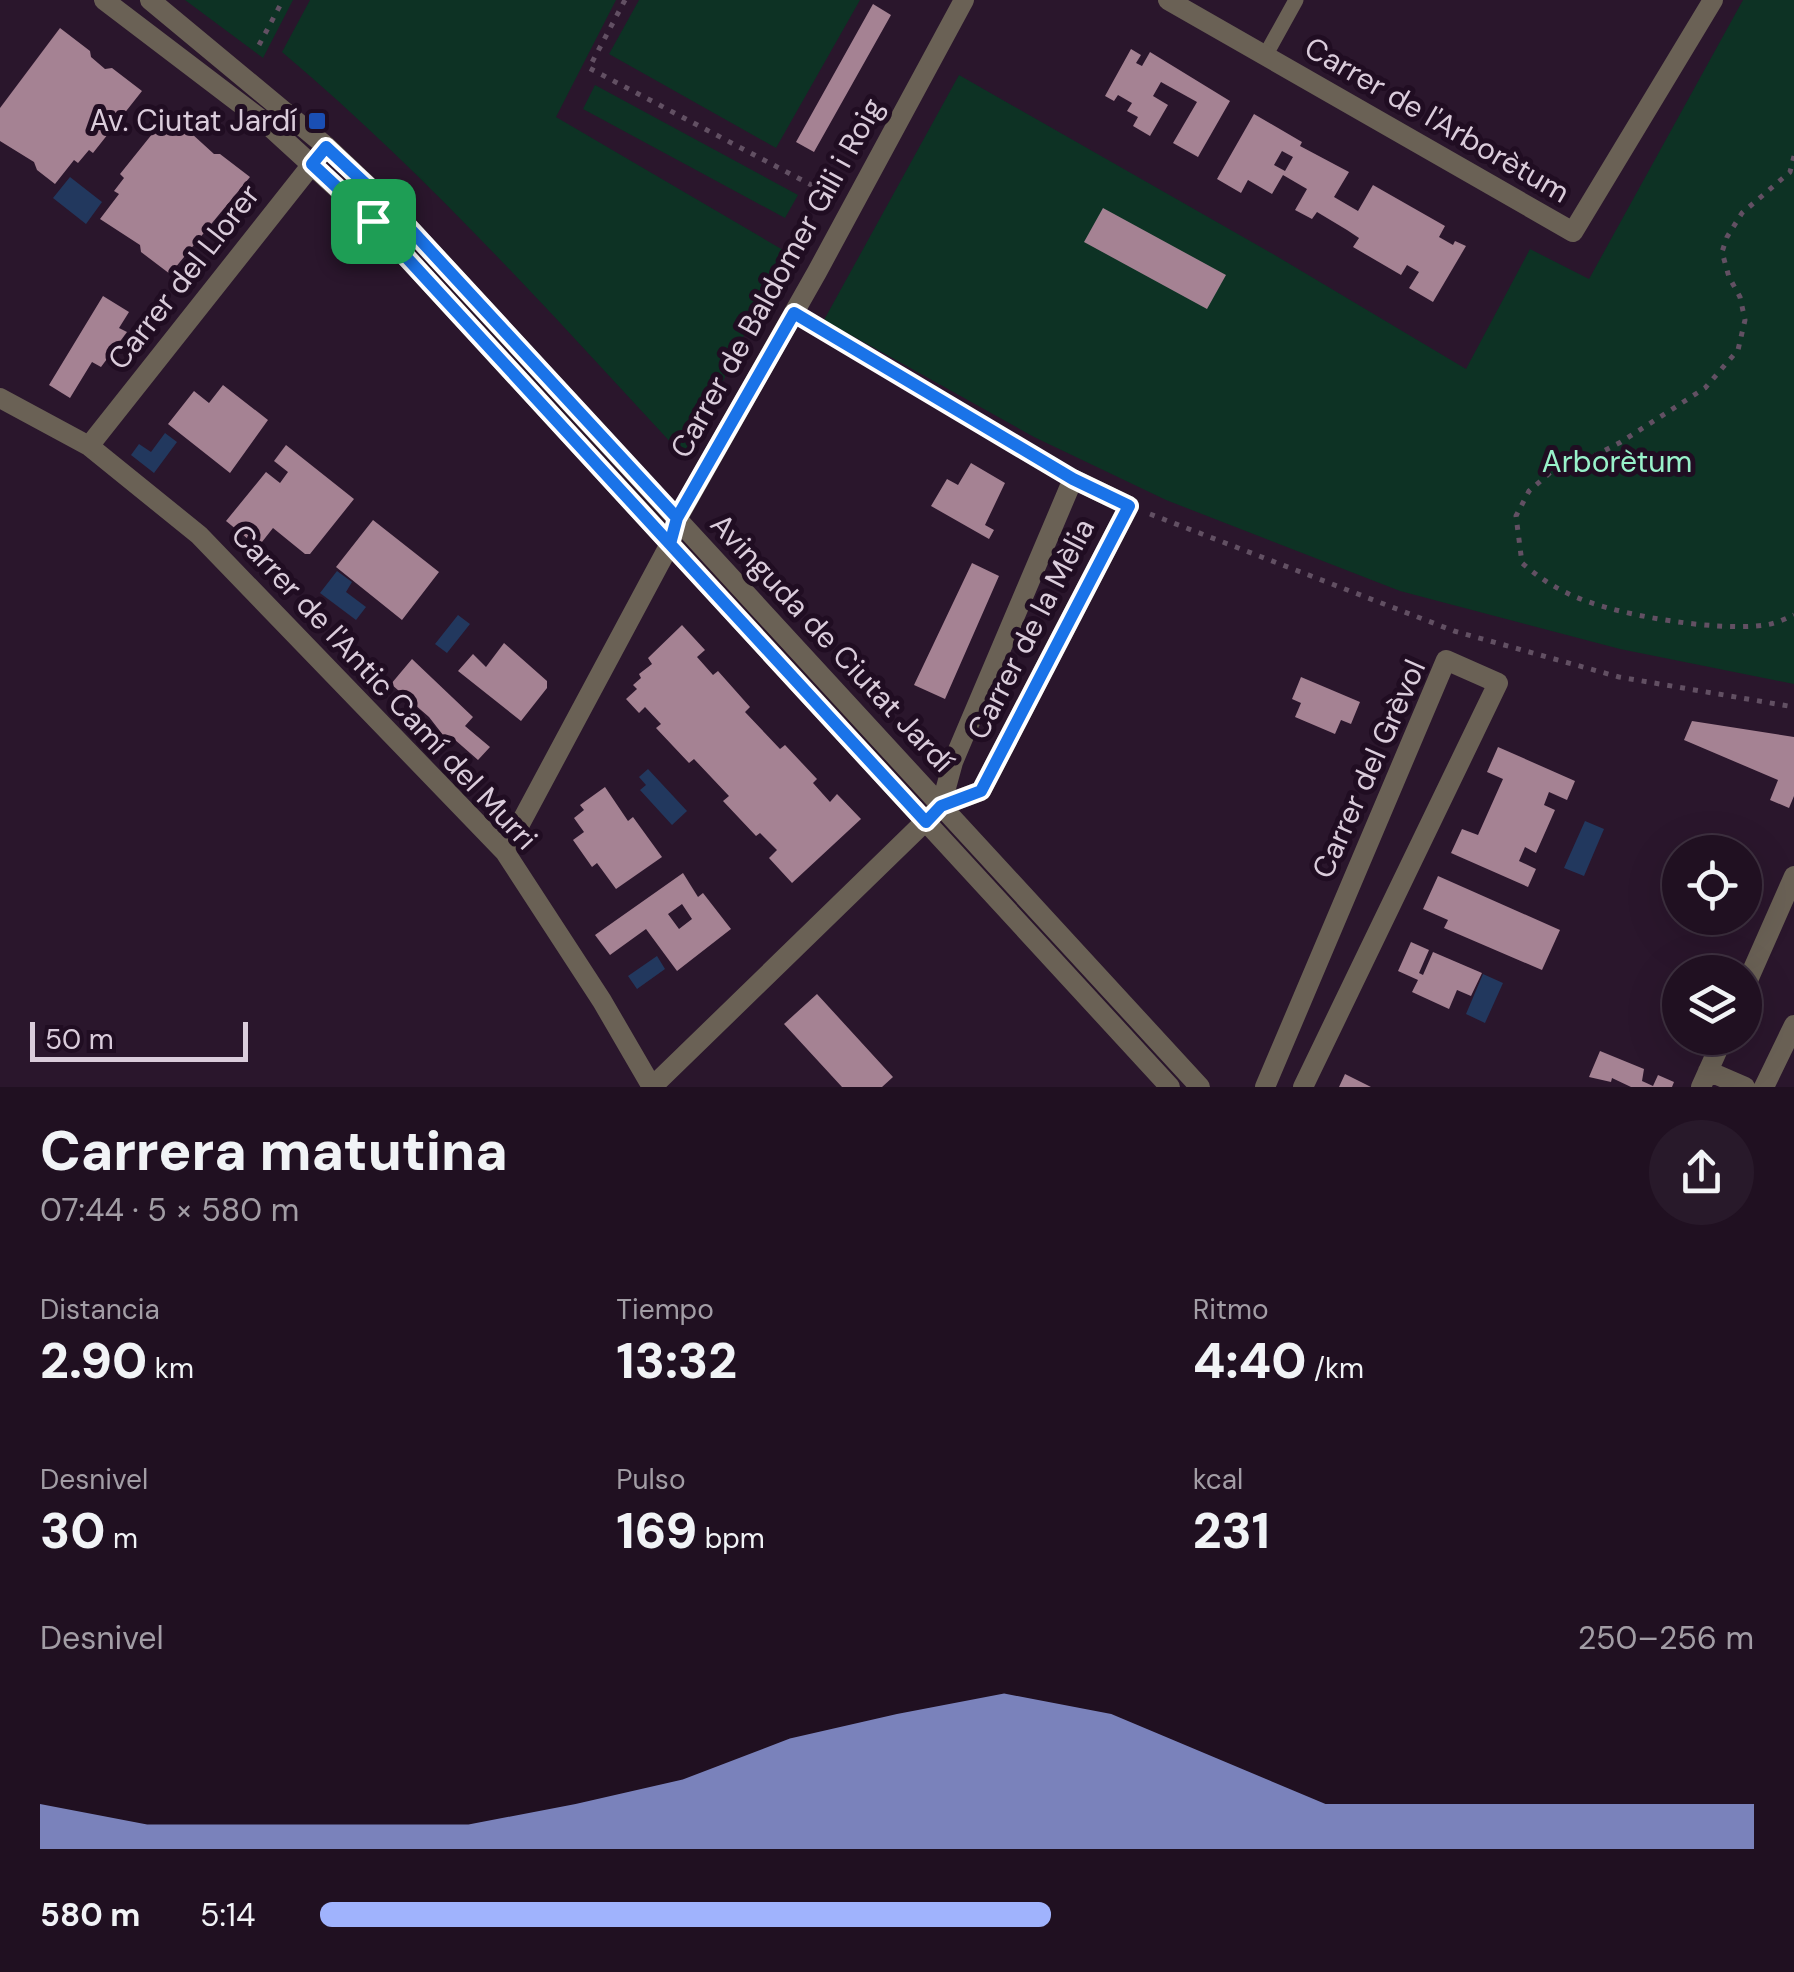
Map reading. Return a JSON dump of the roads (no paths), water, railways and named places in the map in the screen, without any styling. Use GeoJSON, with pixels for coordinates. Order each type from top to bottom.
{"type":"FeatureCollection","features":[{"type":"Feature","properties":{"kind":"street","name":"Avinguda de Ciutat Jardí"},"geometry":{"type":"LineString","coordinates":[[104,0],[267,124],[373,221],[1170,1087]]}},
{"type":"Feature","properties":{"kind":"street","name":"Avinguda de Ciutat Jardí"},"geometry":{"type":"LineString","coordinates":[[150,0],[326,147],[389,206],[1200,1087]]}},
{"type":"Feature","properties":{"kind":"street","name":"Carrer de Baldomer Gili i Roig"},"geometry":{"type":"LineString","coordinates":[[505,852],[670,544],[677,518],[964,0]]}},
{"type":"Feature","properties":{"kind":"street","name":"Carrer de l'Arborètum"},"geometry":{"type":"LineString","coordinates":[[1168,0],[1572,232],[1712,0]]}},
{"type":"Feature","properties":{"kind":"street","name":"Carrer del Llorer"},"geometry":{"type":"LineString","coordinates":[[90,446],[326,147]]}},
{"type":"Feature","properties":{"kind":"street","name":"Carrer de l'Antic Camí del Murri"},"geometry":{"type":"LineString","coordinates":[[0,398],[90,446],[199,535],[505,852],[602,1001],[652,1087]]}},
{"type":"Feature","properties":{"kind":"street","name":"Carrer de la Mèlia"},"geometry":{"type":"LineString","coordinates":[[652,1087],[941,806],[981,791],[1129,506],[1073,479],[953,762],[941,806]]}},
{"type":"Feature","properties":{"kind":"street","name":"Carrer del Grèvol"},"geometry":{"type":"LineString","coordinates":[[1265,1087],[1446,660],[1498,683],[1302,1087]]}},
{"type":"Feature","properties":{"kind":"street"},"geometry":{"type":"LineString","coordinates":[[1759,955],[1794,876]]}},
{"type":"Feature","properties":{"kind":"street"},"geometry":{"type":"LineString","coordinates":[[1764,1087],[1794,1025]]}},
{"type":"Feature","properties":{"kind":"street"},"geometry":{"type":"LineString","coordinates":[[1716,1055],[1705,1079],[1746,1087]]}},
{"type":"Feature","properties":{"kind":"lane"},"geometry":{"type":"LineString","coordinates":[[1265,56],[1296,0]]}},
{"type":"Feature","properties":{"kind":"water"},"geometry":{"type":"Polygon","coordinates":[[[70,177],[102,202],[86,224],[53,198],[70,177]]]}},
{"type":"Feature","properties":{"kind":"water"},"geometry":{"type":"Polygon","coordinates":[[[165,433],[177,442],[154,473],[131,455],[139,444],[151,452],[165,433]]]}},
{"type":"Feature","properties":{"kind":"water"},"geometry":{"type":"Polygon","coordinates":[[[337,571],[352,582],[346,592],[366,607],[356,620],[320,593],[337,571]]]}},
{"type":"Feature","properties":{"kind":"water"},"geometry":{"type":"Polygon","coordinates":[[[458,615],[470,624],[447,653],[435,644],[458,615]]]}},
{"type":"Feature","properties":{"kind":"water"},"geometry":{"type":"Polygon","coordinates":[[[648,769],[687,811],[672,825],[640,790],[646,785],[639,777],[648,769]]]}},
{"type":"Feature","properties":{"kind":"water"},"geometry":{"type":"Polygon","coordinates":[[[1585,821],[1604,829],[1584,876],[1564,868],[1585,821]]]}},
{"type":"Feature","properties":{"kind":"water"},"geometry":{"type":"Polygon","coordinates":[[[657,956],[665,969],[637,989],[628,976],[657,956]]]}},
{"type":"Feature","properties":{"kind":"water"},"geometry":{"type":"Polygon","coordinates":[[[1483,974],[1503,983],[1485,1023],[1466,1014],[1483,974]]]}},
{"type":"Feature","properties":{"kind":"place","name":"Av. Ciutat Jardí"},"geometry":{"type":"Point","coordinates":[317,121]}},
{"type":"Feature","properties":{"kind":"park label","name":"Arborètum"},"geometry":{"type":"Point","coordinates":[1617,462]}}]}
